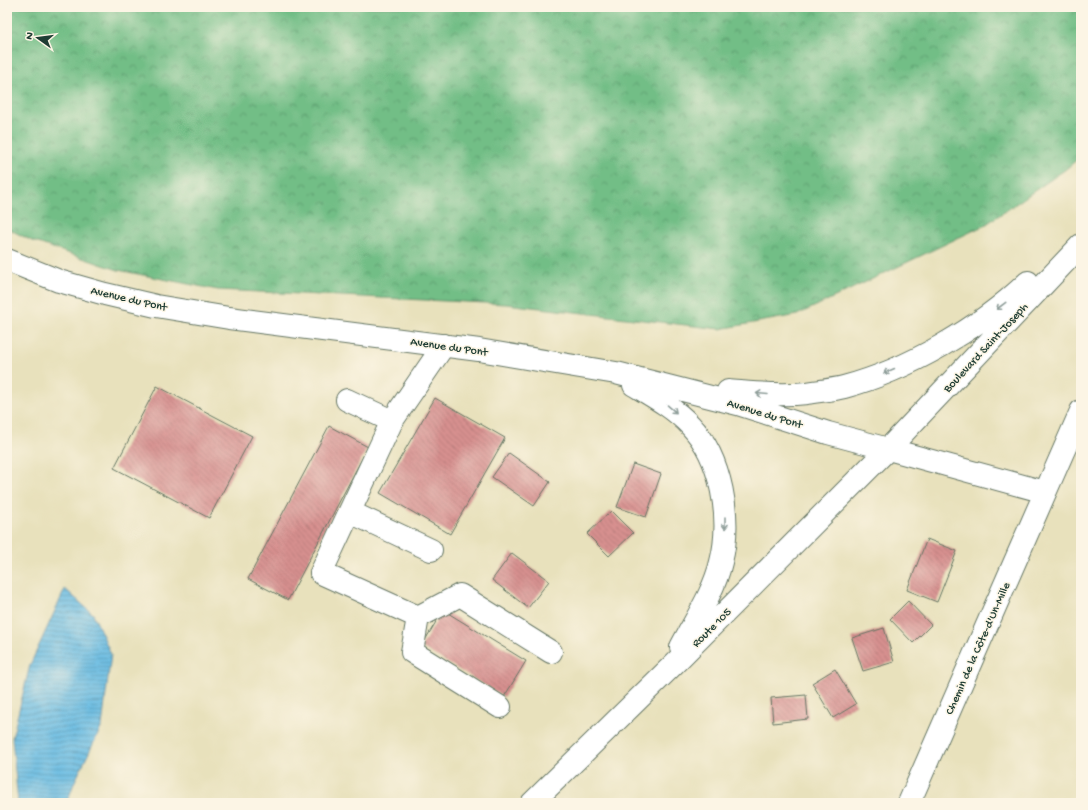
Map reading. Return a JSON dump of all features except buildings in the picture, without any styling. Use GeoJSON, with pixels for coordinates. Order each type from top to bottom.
{"type":"FeatureCollection","features":[{"type":"Feature","properties":{"kind":"main road"},"geometry":{"type":"LineString","coordinates":[[616,373],[727,391],[768,395],[806,393],[861,382],[874,378],[909,362],[975,326],[1011,298],[1081,232]]}},
{"type":"Feature","properties":{"kind":"main road","name":"Boulevard Saint-Joseph"},"geometry":{"type":"LineString","coordinates":[[888,449],[1081,245]]}},
{"type":"Feature","properties":{"kind":"main road","name":"Avenue du Pont"},"geometry":{"type":"LineString","coordinates":[[7,260],[58,281],[156,306],[229,318],[479,350],[616,373],[738,404],[828,433],[888,449]]}},
{"type":"Feature","properties":{"kind":"main road"},"geometry":{"type":"LineString","coordinates":[[418,617],[321,573],[392,421],[444,345]]}},
{"type":"Feature","properties":{"kind":"main road"},"geometry":{"type":"LineString","coordinates":[[616,373],[668,406],[691,426],[708,450],[719,478],[724,504],[725,533],[721,562],[710,591],[671,666]]}},
{"type":"Feature","properties":{"kind":"main road"},"geometry":{"type":"LineString","coordinates":[[347,400],[392,421]]}},
{"type":"Feature","properties":{"kind":"main road","name":"Chemin de la Côte-d'Un-Mille"},"geometry":{"type":"LineString","coordinates":[[909,803],[1081,411]]}},
{"type":"Feature","properties":{"kind":"main road"},"geometry":{"type":"LineString","coordinates":[[888,449],[1045,492]]}},
{"type":"Feature","properties":{"kind":"main road","name":"Route 105"},"geometry":{"type":"LineString","coordinates":[[532,803],[888,449]]}},
{"type":"Feature","properties":{"kind":"main road"},"geometry":{"type":"LineString","coordinates":[[350,512],[431,550]]}},
{"type":"Feature","properties":{"kind":"main road"},"geometry":{"type":"LineString","coordinates":[[418,617],[460,595],[551,652]]}},
{"type":"Feature","properties":{"kind":"main road"},"geometry":{"type":"LineString","coordinates":[[418,617],[412,652],[500,708]]}},
{"type":"Feature","properties":{"kind":"green space"},"geometry":{"type":"Polygon","coordinates":[[[7,7],[1081,7],[1081,156],[1066,169],[985,225],[797,315],[720,329],[506,304],[218,290],[118,270],[32,241],[7,228],[7,7]]]}},
{"type":"Feature","properties":{"kind":"water"},"geometry":{"type":"Polygon","coordinates":[[[65,589],[93,614],[111,654],[102,726],[74,783],[67,803],[18,803],[12,738],[30,665],[65,589]]]}}]}
